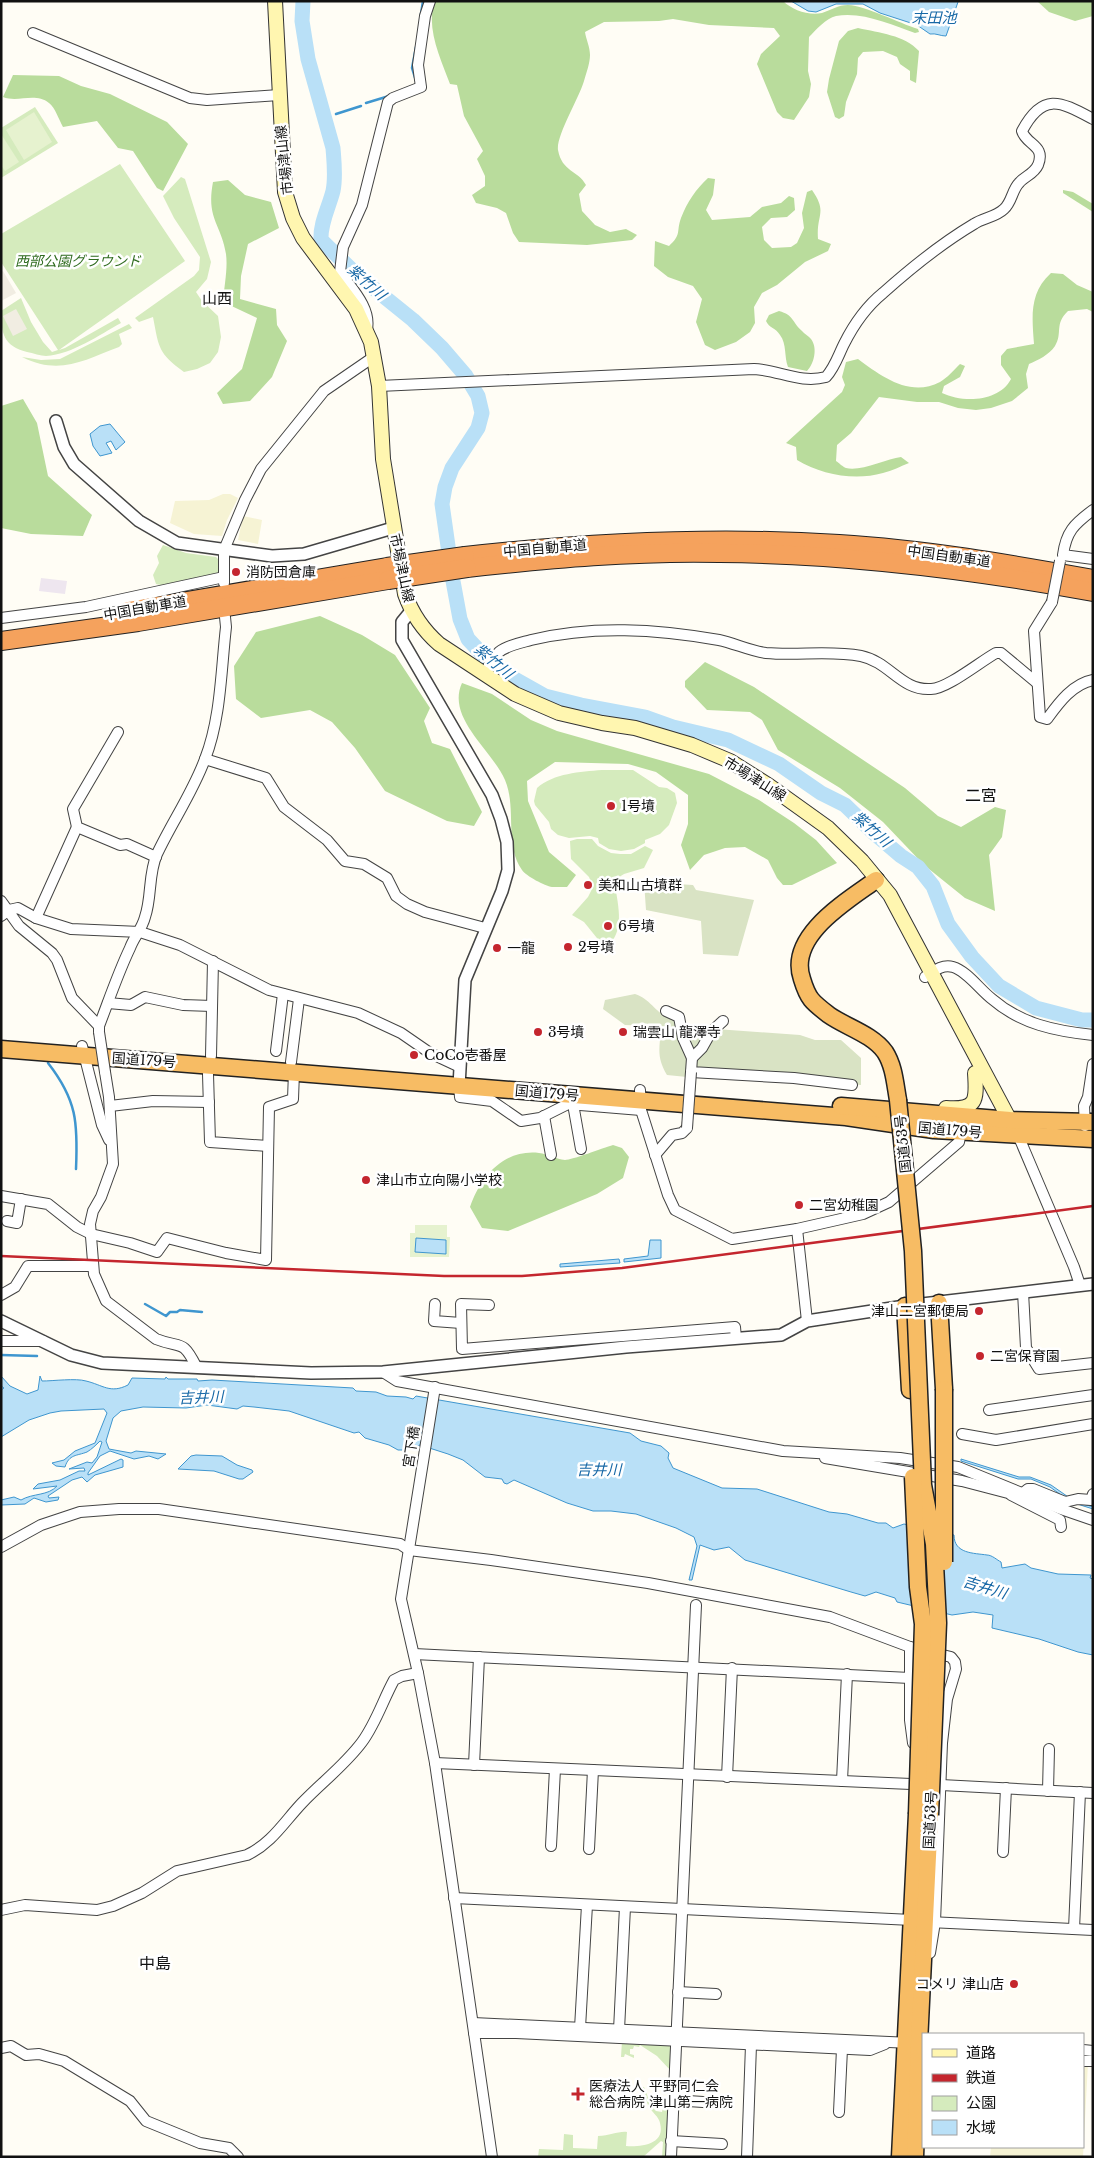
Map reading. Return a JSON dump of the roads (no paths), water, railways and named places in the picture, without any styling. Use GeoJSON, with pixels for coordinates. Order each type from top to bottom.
{"type":"FeatureCollection","features":[{"type":"Feature","properties":{"kind":"highway","name":"中国自動車道"},"geometry":{"type":"LineString","coordinates":[[1,629],[594,543],[718,540],[840,544],[925,552],[1093,579]]}},
{"type":"Feature","properties":{"kind":"highway","name":"中国自動車道"},"geometry":{"type":"LineString","coordinates":[[466,562],[718,552],[779,554],[902,562],[1093,592]]}},
{"type":"Feature","properties":{"kind":"highway","name":"中国自動車道"},"geometry":{"type":"LineString","coordinates":[[1,641],[138,622],[387,574]]}},
{"type":"Feature","properties":{"kind":"highway","name":"国道53号"},"geometry":{"type":"LineString","coordinates":[[876,880],[834,910],[817,926],[804,946],[799,971],[808,997],[830,1015],[862,1033],[884,1051],[892,1066],[898,1100],[913,1252],[930,1624],[919,1921],[921,1985],[909,2043],[900,2157]]}},
{"type":"Feature","properties":{"kind":"highway","name":"国道179号"},"geometry":{"type":"LineString","coordinates":[[1,1039],[83,1051],[293,1067],[460,1076],[640,1100],[846,1117],[962,1132],[1089,1139]]}},
{"type":"Feature","properties":{"kind":"highway","name":"国道179号"},"geometry":{"type":"LineString","coordinates":[[1,1049],[211,1056],[293,1067]]}},
{"type":"Feature","properties":{"kind":"highway","name":"国道179号"},"geometry":{"type":"LineString","coordinates":[[640,1100],[916,1111],[1004,1119],[1089,1122]]}},
{"type":"Feature","properties":{"kind":"highway"},"geometry":{"type":"LineString","coordinates":[[930,1624],[944,1570],[944,1389],[939,1302]]}},
{"type":"Feature","properties":{"kind":"highway"},"geometry":{"type":"LineString","coordinates":[[905,1306],[918,1587],[930,1624]]}},
{"type":"Feature","properties":{"kind":"highway","name":"国道53号"},"geometry":{"type":"LineString","coordinates":[[915,2157],[907,2008],[919,1921],[922,1867],[929,1836],[923,1814]]}},
{"type":"Feature","properties":{"kind":"main road","name":"市場津山線"},"geometry":{"type":"LineString","coordinates":[[275,1],[285,192],[303,238],[343,288],[367,329],[375,356],[379,386],[383,459],[393,528],[405,594],[411,611],[428,634],[439,644],[486,670],[515,694],[559,713],[635,728],[692,745],[730,761],[768,785],[828,828],[862,861],[890,895],[975,1073],[1004,1119],[1018,1135]]}},
{"type":"Feature","properties":{"kind":"main road","name":"市場津山線"},"geometry":{"type":"LineString","coordinates":[[928,975],[1004,1119]]}},
{"type":"Feature","properties":{"kind":"main road"},"geometry":{"type":"LineString","coordinates":[[916,1111],[937,1107],[968,1107],[976,1097],[975,1073]]}},
{"type":"Feature","properties":{"kind":"street"},"geometry":{"type":"LineString","coordinates":[[367,329],[366,311],[340,272],[343,247],[362,205],[388,102],[393,98],[421,87],[418,65],[425,16],[430,1]]}},
{"type":"Feature","properties":{"kind":"street"},"geometry":{"type":"LineString","coordinates":[[33,33],[190,98],[207,100],[279,95]]}},
{"type":"Feature","properties":{"kind":"street"},"geometry":{"type":"LineString","coordinates":[[379,386],[754,369],[774,371],[802,379],[826,377],[834,369],[844,343],[881,294],[966,229],[984,218],[1004,210],[1010,203],[1016,186],[1034,172],[1038,165],[1040,155],[1037,147],[1024,136],[1022,131],[1039,107],[1054,102],[1063,104],[1093,119]]}},
{"type":"Feature","properties":{"kind":"street"},"geometry":{"type":"LineString","coordinates":[[1,618],[86,606],[224,580],[224,550],[261,469],[324,392],[375,356]]}},
{"type":"Feature","properties":{"kind":"street"},"geometry":{"type":"LineString","coordinates":[[56,421],[64,448],[74,464],[139,521],[177,543],[272,556],[304,554],[393,528]]}},
{"type":"Feature","properties":{"kind":"street"},"geometry":{"type":"LineString","coordinates":[[1093,510],[1080,520],[1067,535],[1052,602],[1034,632],[1040,717],[1046,719],[1070,691],[1093,680]]}},
{"type":"Feature","properties":{"kind":"street"},"geometry":{"type":"LineString","coordinates":[[1061,558],[1093,559]]}},
{"type":"Feature","properties":{"kind":"street"},"geometry":{"type":"LineString","coordinates":[[411,611],[402,622],[402,640],[492,795],[505,834],[509,856],[508,870],[502,891],[465,980],[460,1097],[492,1101],[521,1122],[544,1116],[568,1104],[640,1100],[655,1155],[675,1210],[692,1221],[732,1239],[797,1229],[864,1214],[889,1202],[959,1142],[962,1132],[962,1115]]}},
{"type":"Feature","properties":{"kind":"street"},"geometry":{"type":"LineString","coordinates":[[196,1366],[188,1350],[182,1345],[156,1339],[106,1301],[96,1281],[90,1224],[93,1211],[101,1197],[113,1164],[110,1106],[99,1029],[130,946],[140,932],[149,904],[152,873],[156,857],[205,759],[214,731],[226,627],[225,617]]}},
{"type":"Feature","properties":{"kind":"street"},"geometry":{"type":"LineString","coordinates":[[486,670],[499,652],[512,644],[564,633],[623,629],[653,631],[721,641],[766,653],[836,653],[862,657],[882,664],[901,680],[919,690],[934,689],[996,653],[1001,652],[1037,683]]}},
{"type":"Feature","properties":{"kind":"street"},"geometry":{"type":"LineString","coordinates":[[36,918],[77,827],[73,809],[118,732]]}},
{"type":"Feature","properties":{"kind":"street"},"geometry":{"type":"LineString","coordinates":[[205,759],[266,778],[284,807],[328,840],[345,861],[364,864],[387,878],[396,896],[407,904],[425,912],[485,928]]}},
{"type":"Feature","properties":{"kind":"street"},"geometry":{"type":"LineString","coordinates":[[77,827],[120,844],[127,844],[156,857]]}},
{"type":"Feature","properties":{"kind":"street"},"geometry":{"type":"LineString","coordinates":[[1,901],[5,913],[52,953],[57,960],[72,998],[99,1029]]}},
{"type":"Feature","properties":{"kind":"street"},"geometry":{"type":"LineString","coordinates":[[5,913],[18,908],[36,918],[71,929],[97,932],[140,932],[180,945],[269,990],[358,1013],[401,1033],[460,1076]]}},
{"type":"Feature","properties":{"kind":"street"},"geometry":{"type":"LineString","coordinates":[[211,1056],[213,961]]}},
{"type":"Feature","properties":{"kind":"street"},"geometry":{"type":"LineString","coordinates":[[928,975],[942,966],[951,966],[958,969],[993,1000],[1027,1021],[1047,1029],[1093,1035]]}},
{"type":"Feature","properties":{"kind":"street"},"geometry":{"type":"LineString","coordinates":[[276,1051],[283,994]]}},
{"type":"Feature","properties":{"kind":"street"},"geometry":{"type":"LineString","coordinates":[[108,1003],[131,1004],[145,997],[182,1005],[212,1006]]}},
{"type":"Feature","properties":{"kind":"street"},"geometry":{"type":"LineString","coordinates":[[1,1196],[48,1204],[77,1227],[91,1234],[130,1243],[157,1252],[167,1238],[226,1253],[266,1260],[269,1108],[293,1099],[293,1067],[299,999]]}},
{"type":"Feature","properties":{"kind":"street"},"geometry":{"type":"LineString","coordinates":[[655,1155],[672,1136],[682,1134],[687,1128],[692,1058],[683,1038],[679,1017],[666,1011]]}},
{"type":"Feature","properties":{"kind":"street"},"geometry":{"type":"LineString","coordinates":[[692,1058],[702,1048],[711,1032],[723,1021]]}},
{"type":"Feature","properties":{"kind":"street"},"geometry":{"type":"LineString","coordinates":[[83,1051],[102,1125],[112,1146]]}},
{"type":"Feature","properties":{"kind":"street"},"geometry":{"type":"LineString","coordinates":[[1089,1139],[1089,1122],[1084,1106],[1088,1097],[1093,1064]]}},
{"type":"Feature","properties":{"kind":"street"},"geometry":{"type":"LineString","coordinates":[[691,1072],[794,1078],[852,1084]]}},
{"type":"Feature","properties":{"kind":"street"},"geometry":{"type":"LineString","coordinates":[[208,1074],[210,1142],[268,1146]]}},
{"type":"Feature","properties":{"kind":"street"},"geometry":{"type":"LineString","coordinates":[[110,1106],[153,1101],[209,1102]]}},
{"type":"Feature","properties":{"kind":"street"},"geometry":{"type":"LineString","coordinates":[[573,1104],[580,1149]]}},
{"type":"Feature","properties":{"kind":"street"},"geometry":{"type":"LineString","coordinates":[[544,1116],[551,1155]]}},
{"type":"Feature","properties":{"kind":"street"},"geometry":{"type":"LineString","coordinates":[[1018,1135],[1080,1285]]}},
{"type":"Feature","properties":{"kind":"street"},"geometry":{"type":"LineString","coordinates":[[7,1221],[17,1223],[21,1200]]}},
{"type":"Feature","properties":{"kind":"street"},"geometry":{"type":"LineString","coordinates":[[797,1229],[807,1321]]}},
{"type":"Feature","properties":{"kind":"street"},"geometry":{"type":"LineString","coordinates":[[1,1295],[15,1287],[28,1266],[94,1266]]}},
{"type":"Feature","properties":{"kind":"street"},"geometry":{"type":"LineString","coordinates":[[488,1305],[461,1304],[462,1349],[781,1335],[807,1321],[905,1306],[1093,1284]]}},
{"type":"Feature","properties":{"kind":"street"},"geometry":{"type":"LineString","coordinates":[[1024,1292],[1026,1348],[1039,1369],[1093,1363]]}},
{"type":"Feature","properties":{"kind":"street"},"geometry":{"type":"LineString","coordinates":[[434,1304],[434,1320],[461,1323]]}},
{"type":"Feature","properties":{"kind":"street"},"geometry":{"type":"LineString","coordinates":[[1,1321],[71,1355],[102,1363],[196,1366],[310,1373],[383,1372],[501,1359],[626,1341]]}},
{"type":"Feature","properties":{"kind":"street"},"geometry":{"type":"LineString","coordinates":[[1,1341],[43,1341]]}},
{"type":"Feature","properties":{"kind":"street"},"geometry":{"type":"LineString","coordinates":[[500,1346],[501,1359]]}},
{"type":"Feature","properties":{"kind":"street"},"geometry":{"type":"LineString","coordinates":[[383,1372],[397,1381],[756,1446],[814,1453],[900,1458],[958,1467],[1093,1520]]}},
{"type":"Feature","properties":{"kind":"street","name":"宮下橋"},"geometry":{"type":"LineString","coordinates":[[435,1387],[401,1599],[418,1673],[435,1763],[492,2157]]}},
{"type":"Feature","properties":{"kind":"street"},"geometry":{"type":"LineString","coordinates":[[989,1410],[1093,1395]]}},
{"type":"Feature","properties":{"kind":"street"},"geometry":{"type":"LineString","coordinates":[[962,1434],[996,1440],[1093,1424]]}},
{"type":"Feature","properties":{"kind":"street"},"geometry":{"type":"LineString","coordinates":[[814,1453],[827,1459],[962,1481],[1008,1493],[1023,1494],[1033,1489],[1065,1502],[1078,1498],[1091,1500],[1093,1494]]}},
{"type":"Feature","properties":{"kind":"street"},"geometry":{"type":"LineString","coordinates":[[1008,1493],[1060,1520],[1061,1526]]}},
{"type":"Feature","properties":{"kind":"street"},"geometry":{"type":"LineString","coordinates":[[1,1547],[41,1525],[80,1512],[159,1509],[400,1544],[409,1550],[648,1583],[830,1617],[910,1647],[950,1657],[955,1662],[956,1669],[947,1699],[940,1785],[919,1921]]}},
{"type":"Feature","properties":{"kind":"street"},"geometry":{"type":"LineString","coordinates":[[671,2157],[696,1605]]}},
{"type":"Feature","properties":{"kind":"street"},"geometry":{"type":"LineString","coordinates":[[910,1647],[910,1720],[913,1742],[911,1784],[919,1921]]}},
{"type":"Feature","properties":{"kind":"street"},"geometry":{"type":"LineString","coordinates":[[414,1654],[910,1678]]}},
{"type":"Feature","properties":{"kind":"street"},"geometry":{"type":"LineString","coordinates":[[474,1765],[479,1657]]}},
{"type":"Feature","properties":{"kind":"street"},"geometry":{"type":"LineString","coordinates":[[727,1777],[732,1668]]}},
{"type":"Feature","properties":{"kind":"street"},"geometry":{"type":"LineString","coordinates":[[1,1910],[25,1905],[97,1910],[113,1906],[142,1893],[177,1872],[247,1855],[256,1851],[271,1840],[302,1803],[363,1742],[394,1680],[402,1676],[418,1673]]}},
{"type":"Feature","properties":{"kind":"street"},"geometry":{"type":"LineString","coordinates":[[842,1782],[847,1674]]}},
{"type":"Feature","properties":{"kind":"street"},"geometry":{"type":"LineString","coordinates":[[913,1742],[942,1743]]}},
{"type":"Feature","properties":{"kind":"street"},"geometry":{"type":"LineString","coordinates":[[1048,1791],[1049,1749]]}},
{"type":"Feature","properties":{"kind":"street"},"geometry":{"type":"LineString","coordinates":[[435,1763],[911,1784]]}},
{"type":"Feature","properties":{"kind":"street"},"geometry":{"type":"LineString","coordinates":[[551,1846],[555,1769]]}},
{"type":"Feature","properties":{"kind":"street"},"geometry":{"type":"LineString","coordinates":[[589,1849],[594,1770]]}},
{"type":"Feature","properties":{"kind":"street"},"geometry":{"type":"LineString","coordinates":[[940,1785],[1093,1793]]}},
{"type":"Feature","properties":{"kind":"street"},"geometry":{"type":"LineString","coordinates":[[1003,1852],[1006,1788]]}},
{"type":"Feature","properties":{"kind":"street"},"geometry":{"type":"LineString","coordinates":[[1074,1929],[1080,1792]]}},
{"type":"Feature","properties":{"kind":"street"},"geometry":{"type":"LineString","coordinates":[[454,1898],[1093,1930]]}},
{"type":"Feature","properties":{"kind":"street"},"geometry":{"type":"LineString","coordinates":[[580,2028],[587,1905]]}},
{"type":"Feature","properties":{"kind":"street"},"geometry":{"type":"LineString","coordinates":[[619,2030],[625,1907]]}},
{"type":"Feature","properties":{"kind":"street"},"geometry":{"type":"LineString","coordinates":[[678,1992],[716,1994]]}},
{"type":"Feature","properties":{"kind":"street"},"geometry":{"type":"LineString","coordinates":[[473,2028],[619,2030],[751,2045],[870,2050],[909,2043]]}},
{"type":"Feature","properties":{"kind":"street"},"geometry":{"type":"LineString","coordinates":[[473,2028],[909,2043]]}},
{"type":"Feature","properties":{"kind":"street"},"geometry":{"type":"LineString","coordinates":[[747,2157],[751,2045]]}},
{"type":"Feature","properties":{"kind":"street"},"geometry":{"type":"LineString","coordinates":[[1,2048],[11,2046],[26,2055],[39,2054],[64,2061],[130,2101],[146,2121],[200,2143],[229,2148],[238,2157]]}},
{"type":"Feature","properties":{"kind":"street"},"geometry":{"type":"LineString","coordinates":[[839,2112],[842,2049]]}},
{"type":"Feature","properties":{"kind":"street"},"geometry":{"type":"LineString","coordinates":[[673,2100],[718,2103]]}},
{"type":"Feature","properties":{"kind":"street"},"geometry":{"type":"LineString","coordinates":[[671,2141],[722,2144]]}},
{"type":"Feature","properties":{"kind":"water","name":"末田池"},"geometry":{"type":"Polygon","coordinates":[[[791,1],[958,2],[946,36],[930,34],[917,25],[880,13],[863,4],[836,4],[816,12],[808,11],[791,1]]]}},
{"type":"Feature","properties":{"kind":"water"},"geometry":{"type":"Polygon","coordinates":[[[110,424],[125,442],[116,450],[111,441],[106,443],[112,453],[100,456],[93,446],[90,434],[100,426],[110,424]]]}},
{"type":"Feature","properties":{"kind":"water"},"geometry":{"type":"Polygon","coordinates":[[[416,1238],[446,1240],[446,1254],[415,1252],[416,1238]]]}},
{"type":"Feature","properties":{"kind":"water"},"geometry":{"type":"Polygon","coordinates":[[[650,1240],[661,1240],[661,1258],[624,1262],[624,1259],[648,1256],[650,1240]]]}},
{"type":"Feature","properties":{"kind":"water"},"geometry":{"type":"Polygon","coordinates":[[[619,1259],[620,1263],[560,1267],[560,1264],[619,1259]]]}},
{"type":"Feature","properties":{"kind":"water","name":"吉井川"},"geometry":{"type":"Polygon","coordinates":[[[1,1376],[10,1386],[27,1394],[38,1390],[40,1376],[42,1381],[82,1380],[111,1389],[122,1388],[128,1385],[132,1378],[165,1379],[166,1377],[168,1379],[197,1379],[198,1381],[212,1380],[353,1388],[356,1391],[376,1392],[387,1396],[413,1399],[416,1396],[630,1433],[641,1441],[661,1446],[669,1453],[668,1458],[673,1468],[722,1488],[757,1489],[829,1512],[847,1514],[878,1523],[886,1523],[893,1528],[904,1524],[954,1535],[957,1546],[961,1549],[971,1553],[991,1556],[1001,1562],[1002,1568],[1025,1564],[1031,1568],[1058,1574],[1091,1575],[1090,1578],[1093,1579],[1093,1655],[1039,1639],[992,1628],[993,1615],[973,1612],[952,1615],[897,1602],[895,1598],[876,1592],[865,1596],[745,1560],[729,1547],[714,1550],[700,1545],[692,1580],[689,1580],[697,1546],[694,1537],[676,1528],[636,1514],[593,1511],[567,1503],[514,1480],[507,1484],[502,1479],[485,1477],[463,1460],[448,1454],[420,1445],[405,1450],[398,1450],[389,1445],[365,1438],[359,1432],[354,1433],[289,1411],[243,1406],[237,1409],[207,1405],[186,1408],[143,1407],[121,1411],[113,1418],[106,1441],[109,1449],[131,1453],[136,1451],[166,1454],[158,1459],[149,1456],[134,1459],[110,1451],[100,1456],[88,1475],[121,1459],[123,1460],[123,1467],[95,1475],[87,1482],[82,1477],[72,1480],[48,1496],[49,1498],[59,1497],[58,1500],[46,1502],[34,1498],[25,1504],[1,1505],[1,1500],[14,1497],[21,1500],[45,1493],[57,1486],[33,1489],[38,1484],[60,1480],[79,1471],[85,1471],[84,1468],[69,1469],[87,1462],[92,1463],[97,1457],[102,1442],[100,1441],[87,1452],[71,1458],[65,1467],[56,1466],[52,1463],[64,1460],[75,1451],[95,1443],[107,1413],[104,1409],[50,1413],[29,1420],[1,1437],[1,1390],[4,1388],[1,1386],[1,1376]]]}},
{"type":"Feature","properties":{"kind":"water"},"geometry":{"type":"Polygon","coordinates":[[[191,1456],[222,1456],[253,1472],[243,1479],[239,1479],[214,1471],[178,1469],[191,1456]]]}},
{"type":"Feature","properties":{"kind":"water"},"geometry":{"type":"Polygon","coordinates":[[[961,1459],[1019,1477],[1030,1477],[1051,1485],[1074,1501],[1093,1507],[1093,1509],[1071,1502],[1050,1487],[1031,1479],[1018,1479],[961,1461],[961,1459]]]}},
{"type":"Feature","properties":{"kind":"waterway","name":"紫竹川"},"geometry":{"type":"LineString","coordinates":[[303,1],[302,21],[308,59],[333,148],[334,159],[334,186],[323,221],[321,240],[356,274],[413,320],[442,348],[466,376],[478,396],[482,413],[478,428],[452,468],[445,487],[442,504],[460,619],[468,639],[484,656],[513,678],[545,696],[645,717],[673,727],[728,740],[779,764],[821,793],[845,805],[901,856],[918,867],[933,886],[948,924],[972,957],[999,986],[1036,1008],[1082,1020],[1093,1020]]}},
{"type":"Feature","properties":{"kind":"waterway"},"geometry":{"type":"LineString","coordinates":[[421,14],[423,1]]}},
{"type":"Feature","properties":{"kind":"waterway"},"geometry":{"type":"LineString","coordinates":[[416,47],[412,68],[416,81]]}},
{"type":"Feature","properties":{"kind":"waterway"},"geometry":{"type":"LineString","coordinates":[[366,103],[389,96]]}},
{"type":"Feature","properties":{"kind":"waterway"},"geometry":{"type":"LineString","coordinates":[[336,114],[361,106]]}},
{"type":"Feature","properties":{"kind":"waterway"},"geometry":{"type":"LineString","coordinates":[[48,1063],[65,1089],[74,1113],[77,1138],[76,1169]]}},
{"type":"Feature","properties":{"kind":"waterway"},"geometry":{"type":"LineString","coordinates":[[145,1304],[166,1316],[170,1312],[180,1310],[202,1312]]}},
{"type":"Feature","properties":{"kind":"waterway"},"geometry":{"type":"LineString","coordinates":[[1,1355],[37,1356]]}},
{"type":"Feature","properties":{"kind":"railway"},"geometry":{"type":"LineString","coordinates":[[1,1256],[444,1276],[522,1276],[622,1268],[1093,1206]]}},
{"type":"Feature","properties":{"kind":"place","name":"消防団倉庫"},"geometry":{"type":"Point","coordinates":[236,572]}},
{"type":"Feature","properties":{"kind":"place","name":"1号墳"},"geometry":{"type":"Point","coordinates":[611,806]}},
{"type":"Feature","properties":{"kind":"place","name":"美和山古墳群"},"geometry":{"type":"Point","coordinates":[588,885]}},
{"type":"Feature","properties":{"kind":"place","name":"6号墳"},"geometry":{"type":"Point","coordinates":[608,926]}},
{"type":"Feature","properties":{"kind":"place","name":"2号墳"},"geometry":{"type":"Point","coordinates":[568,947]}},
{"type":"Feature","properties":{"kind":"place","name":"一龍"},"geometry":{"type":"Point","coordinates":[497,948]}},
{"type":"Feature","properties":{"kind":"place","name":"3号墳"},"geometry":{"type":"Point","coordinates":[538,1032]}},
{"type":"Feature","properties":{"kind":"place","name":"瑞雲山 龍澤寺"},"geometry":{"type":"Point","coordinates":[623,1032]}},
{"type":"Feature","properties":{"kind":"place","name":"CoCo壱番屋"},"geometry":{"type":"Point","coordinates":[414,1055]}},
{"type":"Feature","properties":{"kind":"place","name":"津山市立向陽小学校"},"geometry":{"type":"Point","coordinates":[366,1180]}},
{"type":"Feature","properties":{"kind":"place","name":"二宮幼稚園"},"geometry":{"type":"Point","coordinates":[799,1205]}},
{"type":"Feature","properties":{"kind":"place","name":"津山二宮郵便局"},"geometry":{"type":"Point","coordinates":[979,1311]}},
{"type":"Feature","properties":{"kind":"place","name":"二宮保育園"},"geometry":{"type":"Point","coordinates":[980,1356]}},
{"type":"Feature","properties":{"kind":"place","name":"コメリ 津山店"},"geometry":{"type":"Point","coordinates":[1014,1984]}},
{"type":"Feature","properties":{"kind":"place","name":"医療法人 平野同仁会 総合病院 津山第一病院"},"geometry":{"type":"Point","coordinates":[578,2094]}},
{"type":"Feature","properties":{"kind":"district","name":"山西"},"geometry":{"type":"Point","coordinates":[217,298]}},
{"type":"Feature","properties":{"kind":"district","name":"二宮"},"geometry":{"type":"Point","coordinates":[981,795]}},
{"type":"Feature","properties":{"kind":"district","name":"中島"},"geometry":{"type":"Point","coordinates":[155,1963]}},
{"type":"Feature","properties":{"kind":"park label","name":"西部公園グラウンド"},"geometry":{"type":"Point","coordinates":[78,261]}}]}
